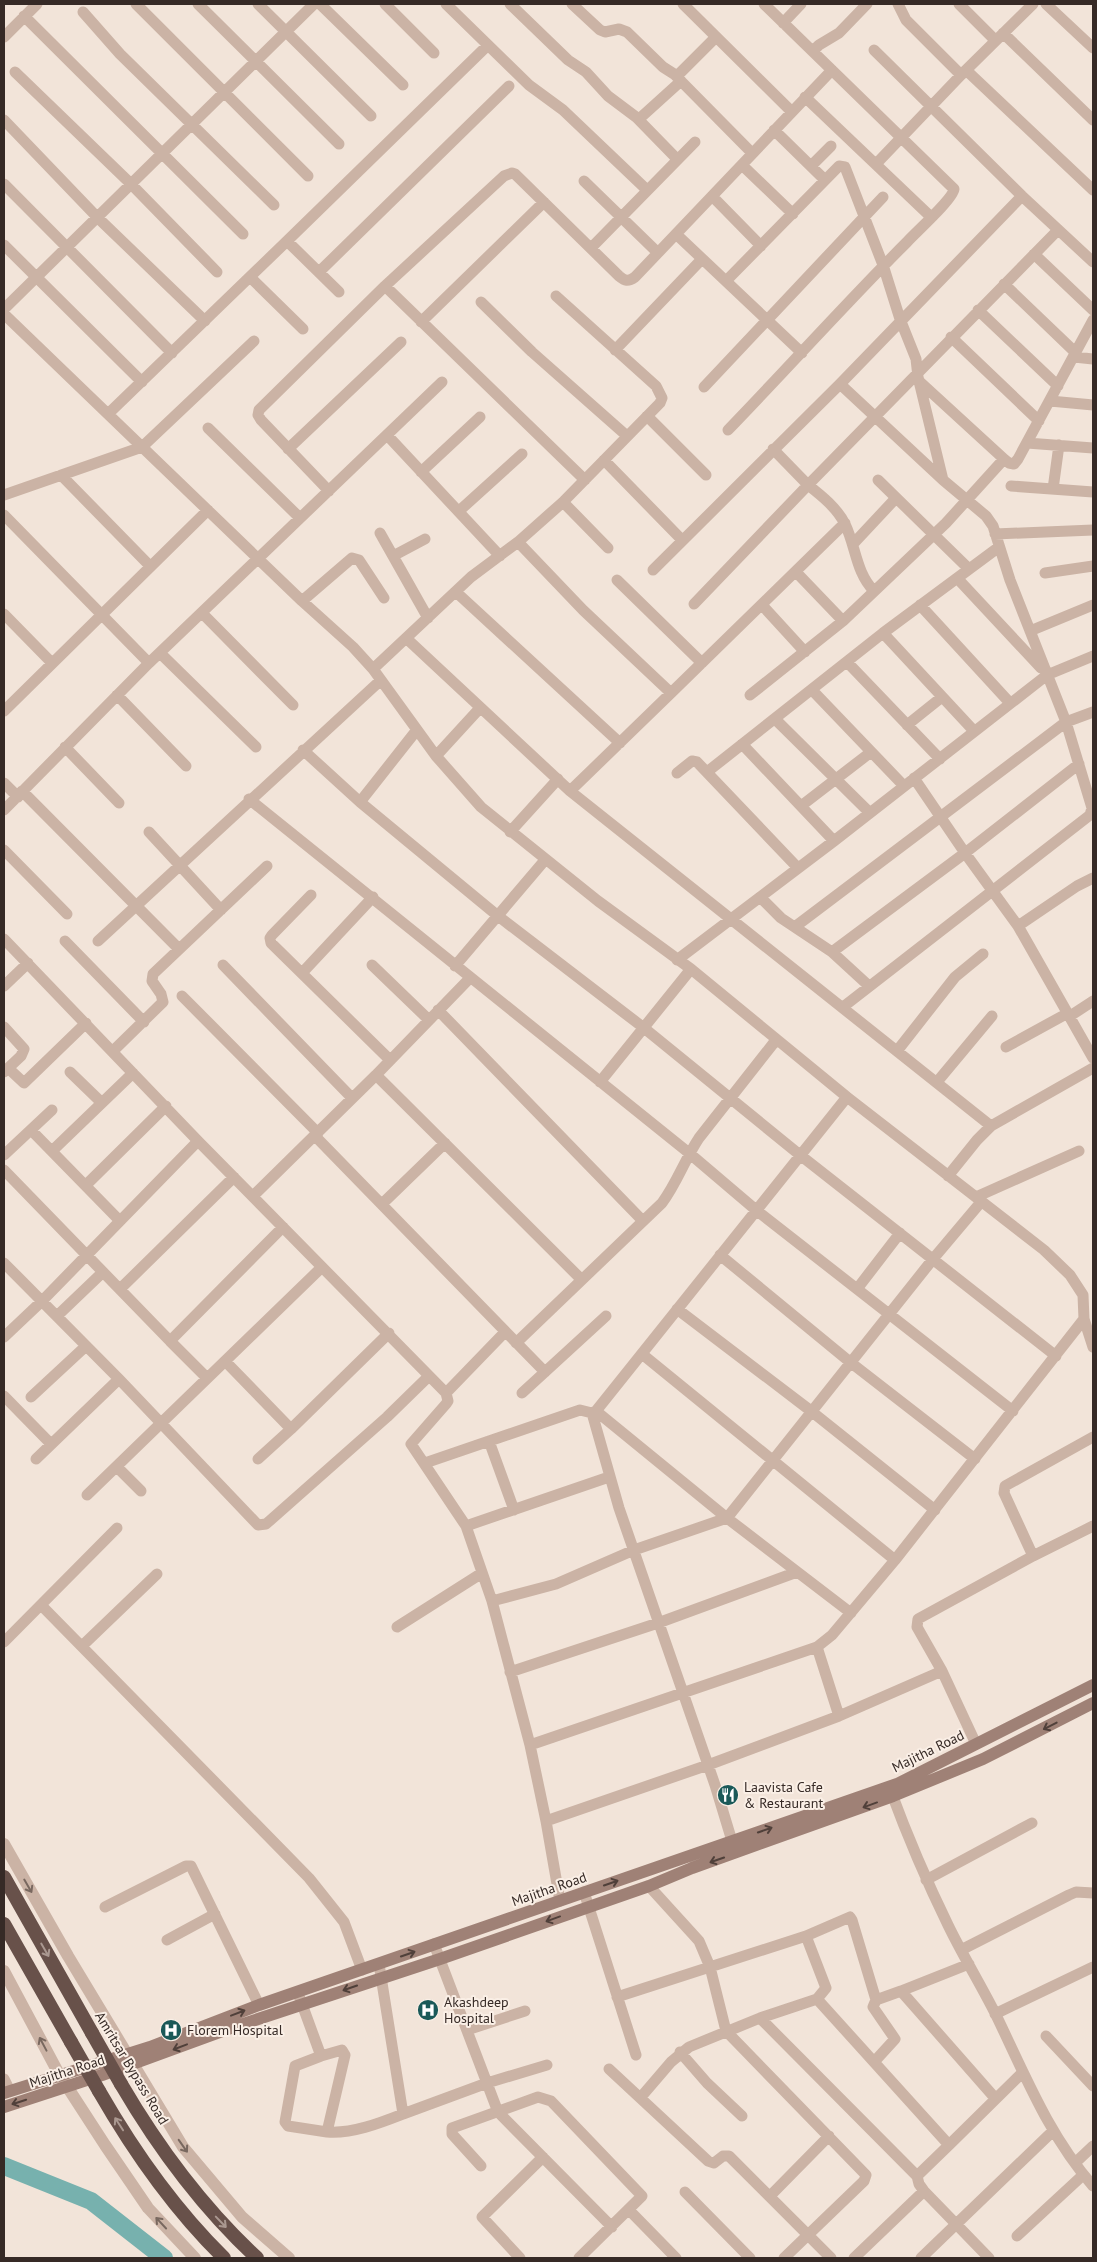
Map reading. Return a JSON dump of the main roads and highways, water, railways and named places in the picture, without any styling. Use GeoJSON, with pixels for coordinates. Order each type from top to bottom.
{"type":"FeatureCollection","features":[{"type":"Feature","properties":{"kind":"highway","name":"Amritsar Bypass Road"},"geometry":{"type":"LineString","coordinates":[[4,1877],[121,2084],[172,2165],[205,2206],[257,2258]]}},
{"type":"Feature","properties":{"kind":"highway"},"geometry":{"type":"LineString","coordinates":[[4,1924],[99,2091],[146,2167],[180,2212],[224,2258]]}},
{"type":"Feature","properties":{"kind":"main road","name":"Majitha Road"},"geometry":{"type":"LineString","coordinates":[[7,2092],[59,2074],[150,2047],[259,2005],[732,1841],[891,1792],[976,1744],[1093,1685]]}},
{"type":"Feature","properties":{"kind":"main road","name":"Majitha Road"},"geometry":{"type":"LineString","coordinates":[[4,2107],[133,2065],[225,2030],[440,1959],[649,1886],[891,1792],[983,1759],[1093,1703]]}},
{"type":"Feature","properties":{"kind":"waterway"},"geometry":{"type":"LineString","coordinates":[[4,2166],[91,2201],[164,2258]]}},
{"type":"Feature","properties":{"kind":"place","name":"Laavista Cafe & Restaurant"},"geometry":{"type":"Point","coordinates":[728,1795]}},
{"type":"Feature","properties":{"kind":"place","name":"Akashdeep Hospital"},"geometry":{"type":"Point","coordinates":[428,2010]}},
{"type":"Feature","properties":{"kind":"place","name":"Florem Hospital"},"geometry":{"type":"Point","coordinates":[171,2030]}}]}
